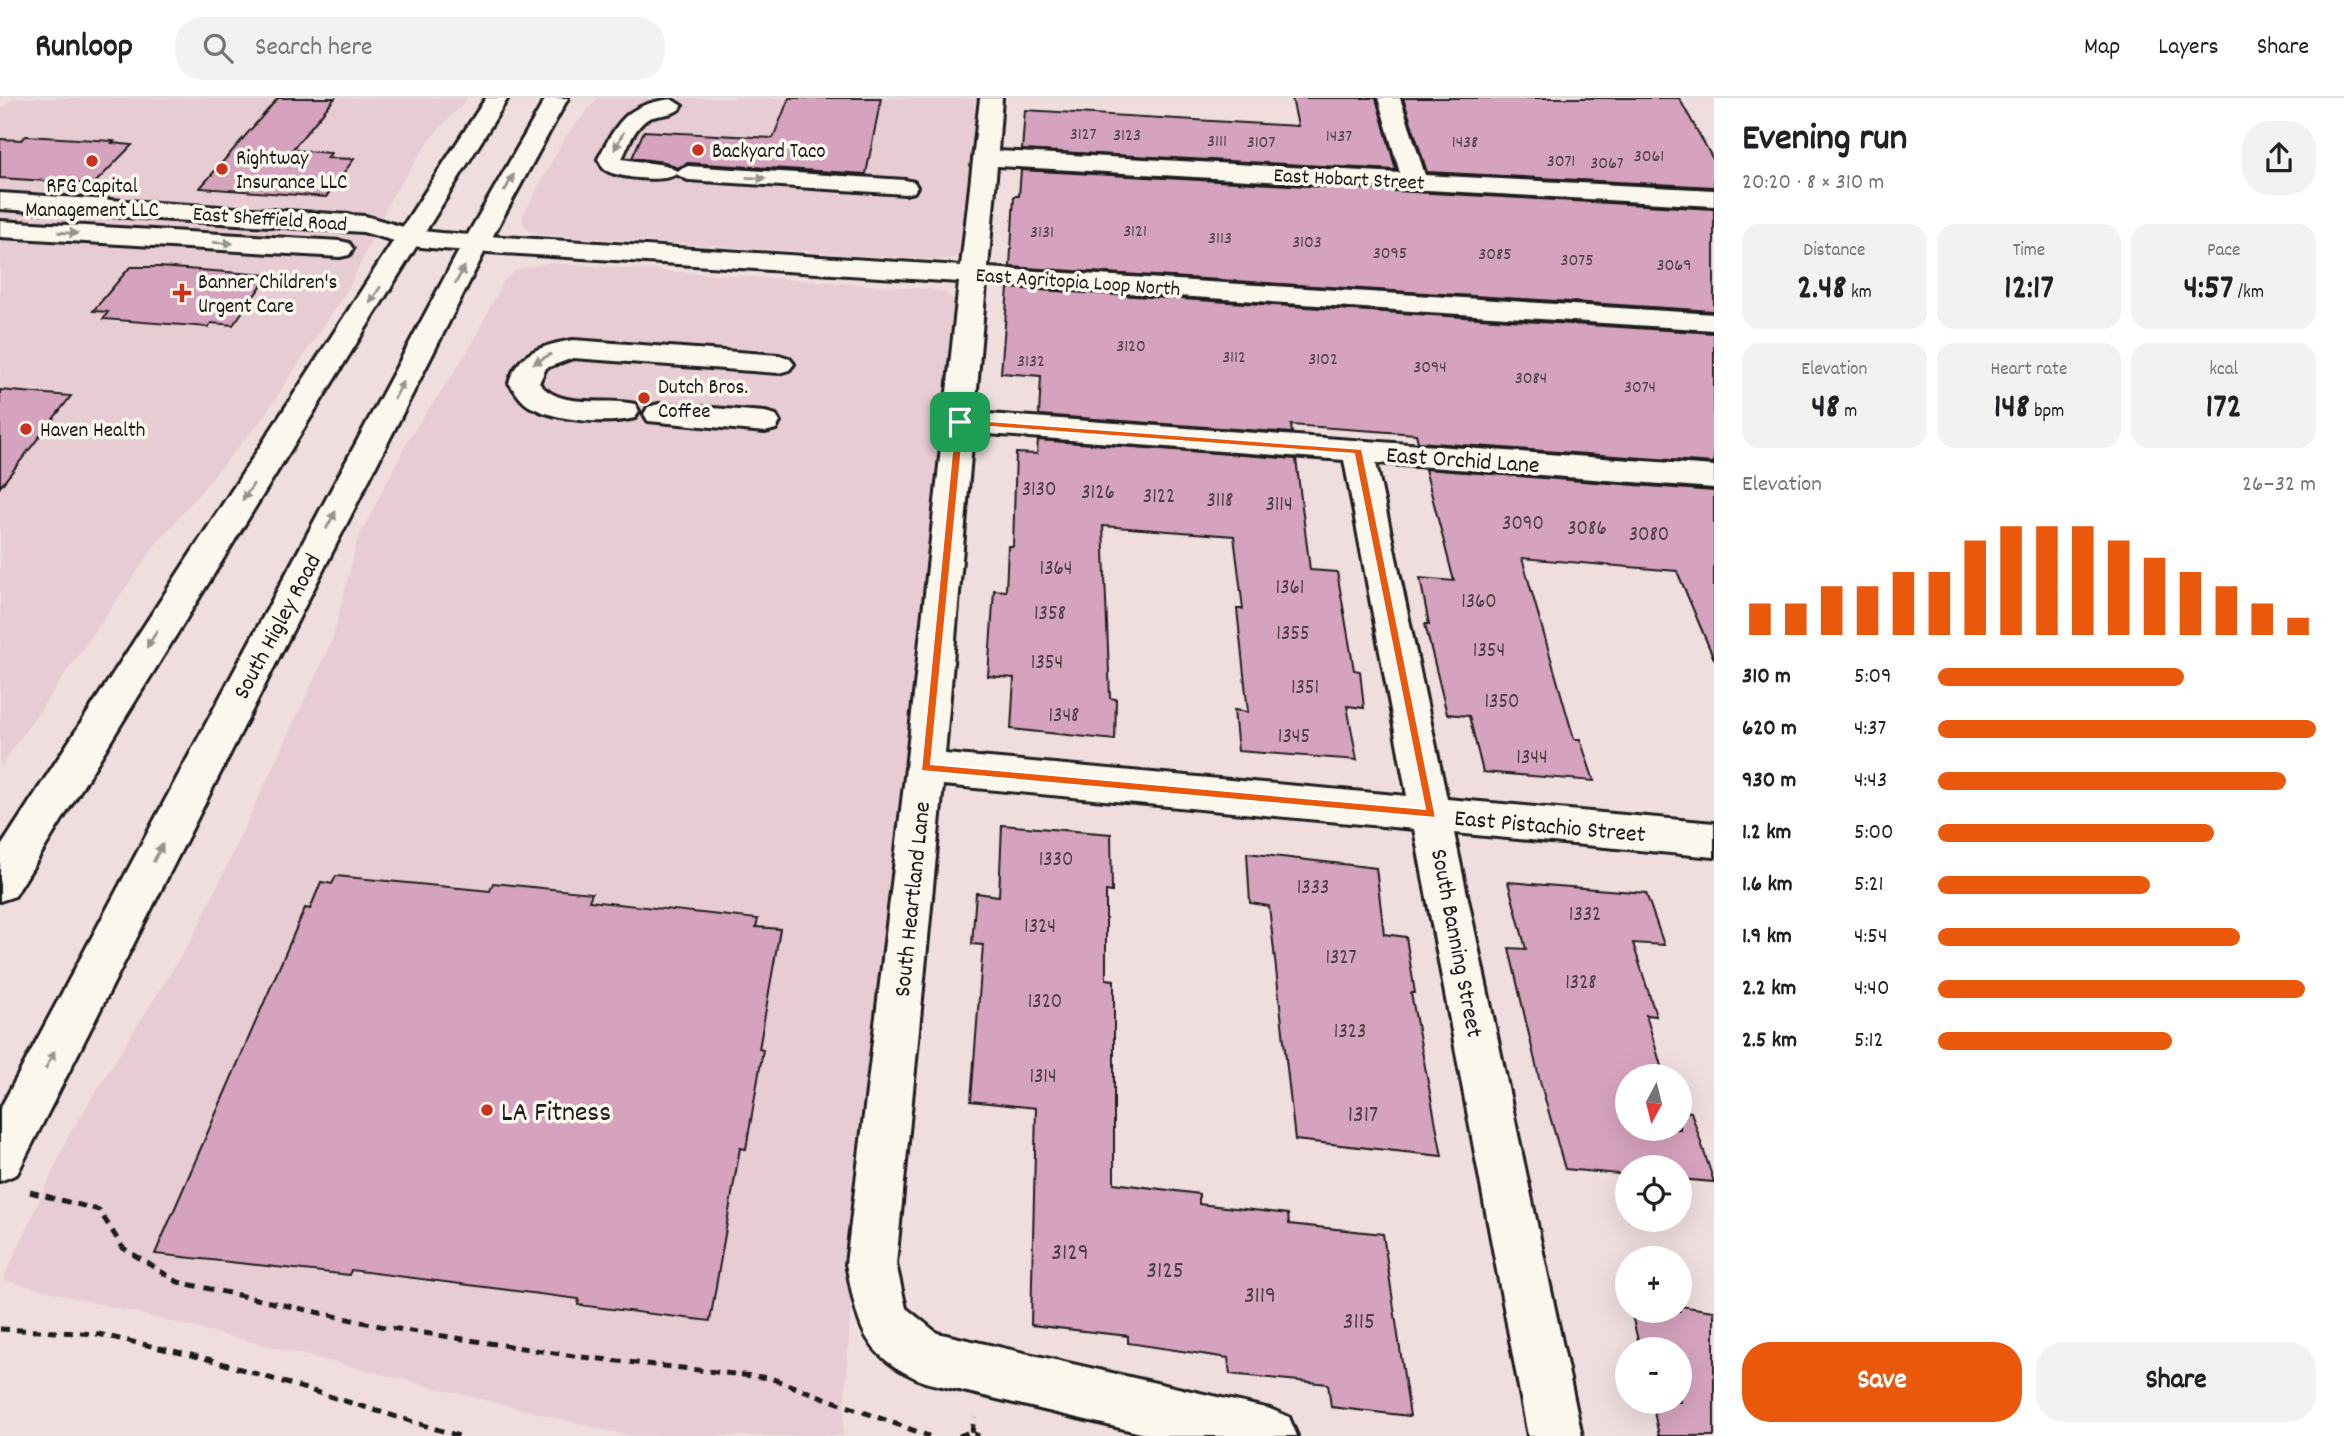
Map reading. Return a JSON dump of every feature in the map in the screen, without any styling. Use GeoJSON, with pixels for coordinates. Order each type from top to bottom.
{"type":"FeatureCollection","features":[{"type":"Feature","properties":{"kind":"street"},"geometry":{"type":"LineString","coordinates":[[0,883],[188,582],[412,238],[497,98]]}},
{"type":"Feature","properties":{"kind":"street","name":"South Higley Road"},"geometry":{"type":"LineString","coordinates":[[12,1174],[459,242],[557,98]]}},
{"type":"Feature","properties":{"kind":"street","name":"South Heartland Lane"},"geometry":{"type":"LineString","coordinates":[[991,98],[925,768],[872,1264],[884,1323],[925,1356],[1270,1436]]}},
{"type":"Feature","properties":{"kind":"street"},"geometry":{"type":"LineString","coordinates":[[1389,98],[1415,181]]}},
{"type":"Feature","properties":{"kind":"street"},"geometry":{"type":"LineString","coordinates":[[671,106],[653,107],[631,119],[610,159],[612,164],[626,169],[676,173],[905,187]]}},
{"type":"Feature","properties":{"kind":"street","name":"East Hobart Street"},"geometry":{"type":"LineString","coordinates":[[985,158],[1714,198]]}},
{"type":"Feature","properties":{"kind":"street","name":"East Sheffield Road"},"geometry":{"type":"LineString","coordinates":[[0,201],[365,224],[412,238],[459,242]]}},
{"type":"Feature","properties":{"kind":"street","name":"East Sheffield Road"},"geometry":{"type":"LineString","coordinates":[[0,229],[356,250],[412,238]]}},
{"type":"Feature","properties":{"kind":"street","name":"East Agritopia Loop North"},"geometry":{"type":"LineString","coordinates":[[459,242],[1714,322]]}},
{"type":"Feature","properties":{"kind":"street"},"geometry":{"type":"LineString","coordinates":[[624,411],[550,405],[535,399],[527,390],[524,383],[525,374],[531,365],[558,351],[578,349],[777,372]]}},
{"type":"Feature","properties":{"kind":"street"},"geometry":{"type":"LineString","coordinates":[[659,414],[765,422]]}},
{"type":"Feature","properties":{"kind":"street","name":"East Orchid Lane"},"geometry":{"type":"LineString","coordinates":[[960,422],[1714,477]]}},
{"type":"Feature","properties":{"kind":"street","name":"South Banning Street"},"geometry":{"type":"LineString","coordinates":[[1358,451],[1555,1436]]}},
{"type":"Feature","properties":{"kind":"street","name":"East Pistachio Street"},"geometry":{"type":"LineString","coordinates":[[925,768],[1714,840]]}},
{"type":"Feature","properties":{"kind":"path"},"geometry":{"type":"LineString","coordinates":[[12,1174],[49,1195],[99,1210],[123,1248],[178,1282],[385,1327],[574,1356],[770,1378],[929,1436]]}},
{"type":"Feature","properties":{"kind":"path"},"geometry":{"type":"LineString","coordinates":[[0,1329],[98,1334],[208,1359],[459,1436]]}},
{"type":"Feature","properties":{"kind":"path"},"geometry":{"type":"LineString","coordinates":[[959,1436],[970,1432],[979,1436]]}},
{"type":"Feature","properties":{"kind":"shaded area"},"geometry":{"type":"Polygon","coordinates":[[[13,98],[468,98],[433,136],[392,196],[350,286],[262,419],[157,543],[0,767],[0,110],[13,98]]]}},
{"type":"Feature","properties":{"kind":"shaded area"},"geometry":{"type":"Polygon","coordinates":[[[598,98],[982,98],[963,252],[958,257],[939,260],[547,235],[527,230],[522,221],[523,215],[565,137],[598,98]]]}},
{"type":"Feature","properties":{"kind":"shaded area"},"geometry":{"type":"Polygon","coordinates":[[[547,263],[931,289],[947,293],[960,306],[912,709],[852,1289],[843,1436],[630,1436],[3,1280],[70,1133],[193,937],[332,641],[357,541],[409,438],[467,353],[504,280],[516,270],[547,263]]]}},
{"type":"Feature","properties":{"kind":"building"},"geometry":{"type":"Polygon","coordinates":[[[278,98],[335,98],[292,150],[331,153],[327,158],[354,159],[326,197],[200,188],[278,98]]]}},
{"type":"Feature","properties":{"kind":"building"},"geometry":{"type":"Polygon","coordinates":[[[789,98],[881,98],[866,174],[688,163],[677,168],[665,162],[632,158],[644,131],[773,138],[789,98]]]}},
{"type":"Feature","properties":{"kind":"building"},"geometry":{"type":"Polygon","coordinates":[[[1292,98],[1376,98],[1396,170],[1022,150],[1025,110],[1298,126],[1292,98]]]}},
{"type":"Feature","properties":{"kind":"building"},"geometry":{"type":"Polygon","coordinates":[[[1403,98],[1679,98],[1714,161],[1714,187],[1427,172],[1403,98]]]}},
{"type":"Feature","properties":{"kind":"building"},"geometry":{"type":"Polygon","coordinates":[[[26,136],[114,141],[112,143],[132,145],[94,184],[0,178],[0,139],[21,140],[26,136]]]}},
{"type":"Feature","properties":{"kind":"building"},"geometry":{"type":"Polygon","coordinates":[[[1021,170],[1714,209],[1714,311],[1010,267],[1014,196],[1019,196],[1021,170]]]}},
{"type":"Feature","properties":{"kind":"building","name":"Banner Children's Urgent Care"},"geometry":{"type":"Polygon","coordinates":[[[130,267],[269,275],[233,325],[211,323],[208,327],[103,319],[108,312],[93,311],[130,267]]]}},
{"type":"Feature","properties":{"kind":"building"},"geometry":{"type":"Polygon","coordinates":[[[1008,288],[1714,333],[1714,463],[1418,442],[1416,434],[1291,425],[1292,433],[1039,415],[1041,376],[1001,373],[1008,288]]]}},
{"type":"Feature","properties":{"kind":"building","name":"Haven Health"},"geometry":{"type":"Polygon","coordinates":[[[0,390],[71,396],[0,487],[0,390]]]}},
{"type":"Feature","properties":{"kind":"building"},"geometry":{"type":"Polygon","coordinates":[[[1038,440],[1296,459],[1310,570],[1337,572],[1354,670],[1360,671],[1364,708],[1347,706],[1357,760],[1238,751],[1234,710],[1248,712],[1237,609],[1243,609],[1234,536],[1103,526],[1110,698],[1116,699],[1115,740],[1011,729],[1014,678],[988,676],[994,590],[1006,591],[1008,546],[1013,546],[1016,453],[1037,454],[1038,440]]]}},
{"type":"Feature","properties":{"kind":"building"},"geometry":{"type":"Polygon","coordinates":[[[1425,469],[1714,491],[1714,659],[1677,571],[1522,558],[1574,739],[1580,739],[1594,781],[1483,772],[1469,716],[1447,714],[1425,624],[1429,624],[1420,578],[1454,581],[1425,469]]]}},
{"type":"Feature","properties":{"kind":"building"},"geometry":{"type":"Polygon","coordinates":[[[1002,825],[1111,834],[1112,892],[1106,891],[1106,979],[1114,980],[1114,1183],[1199,1194],[1199,1204],[1288,1214],[1289,1224],[1383,1234],[1410,1416],[1331,1407],[1328,1384],[1230,1374],[1228,1358],[1128,1343],[1128,1336],[1031,1325],[1036,1108],[971,1101],[983,945],[972,944],[976,893],[999,896],[1002,825]]]}},
{"type":"Feature","properties":{"kind":"building"},"geometry":{"type":"Polygon","coordinates":[[[1247,853],[1376,868],[1384,934],[1406,937],[1415,993],[1411,993],[1442,1156],[1295,1140],[1269,906],[1250,903],[1247,853]]]}},
{"type":"Feature","properties":{"kind":"building","name":"LA Fitness"},"geometry":{"type":"Polygon","coordinates":[[[336,876],[490,891],[493,883],[592,893],[589,901],[758,919],[756,927],[780,929],[759,1049],[763,1050],[746,1149],[740,1148],[710,1321],[578,1305],[579,1299],[351,1270],[349,1275],[155,1254],[305,908],[310,909],[321,882],[332,884],[336,876]]]}},
{"type":"Feature","properties":{"kind":"building"},"geometry":{"type":"Polygon","coordinates":[[[1508,882],[1646,893],[1664,945],[1633,943],[1656,1016],[1646,1015],[1660,1064],[1615,1064],[1615,1141],[1692,1141],[1692,1115],[1714,1182],[1692,1180],[1692,1155],[1615,1155],[1615,1174],[1565,1169],[1539,1078],[1509,948],[1526,949],[1508,882]]]}},
{"type":"Feature","properties":{"kind":"building"},"geometry":{"type":"Polygon","coordinates":[[[1692,1308],[1714,1311],[1714,1436],[1659,1436],[1654,1414],[1692,1414],[1692,1337],[1637,1337],[1634,1323],[1692,1323],[1692,1308]]]}},
{"type":"Feature","properties":{"kind":"place","name":"Backyard Taco"},"geometry":{"type":"Point","coordinates":[698,150]}},
{"type":"Feature","properties":{"kind":"place","name":"RFG Capital Management LLC"},"geometry":{"type":"Point","coordinates":[92,161]}},
{"type":"Feature","properties":{"kind":"place","name":"Rightway Insurance LLC"},"geometry":{"type":"Point","coordinates":[222,169]}},
{"type":"Feature","properties":{"kind":"place","name":"Banner Children's Urgent Care"},"geometry":{"type":"Point","coordinates":[182,293]}},
{"type":"Feature","properties":{"kind":"place","name":"Dutch Bros. Coffee"},"geometry":{"type":"Point","coordinates":[644,398]}},
{"type":"Feature","properties":{"kind":"place","name":"Haven Health"},"geometry":{"type":"Point","coordinates":[26,429]}},
{"type":"Feature","properties":{"kind":"place","name":"LA Fitness"},"geometry":{"type":"Point","coordinates":[487,1110]}},
{"type":"Feature","properties":{"kind":"route"},"geometry":{"type":"LineString","coordinates":[[960,422],[1358,451],[1432,815],[925,768],[960,422]]}}]}
